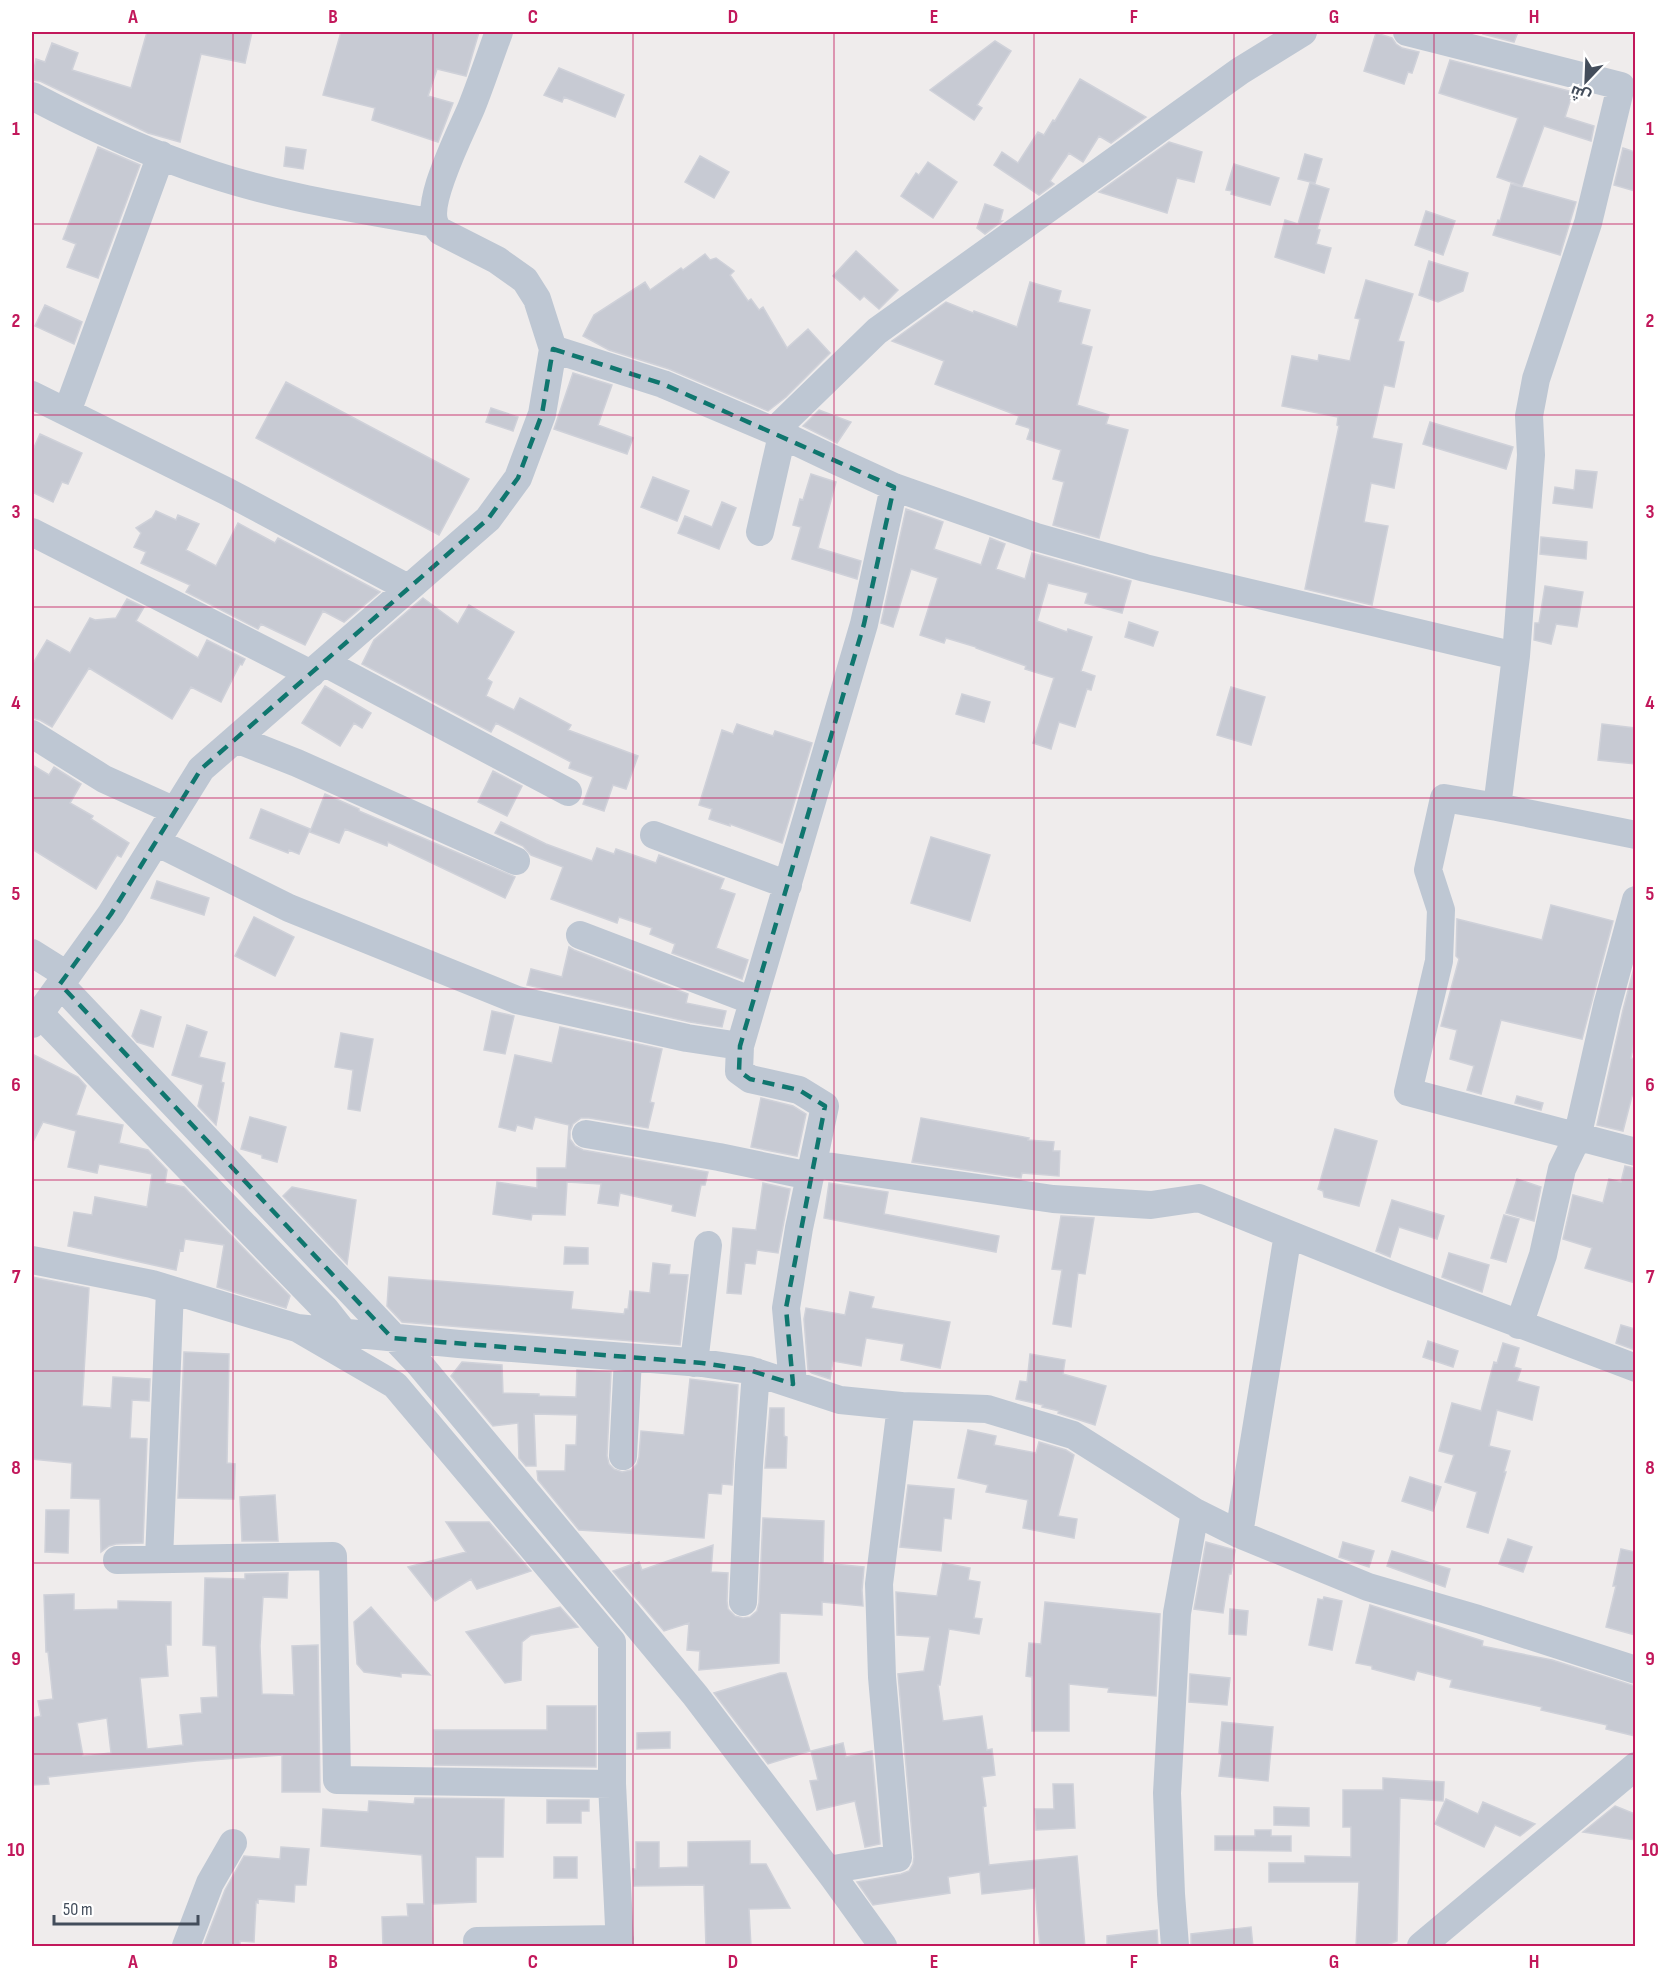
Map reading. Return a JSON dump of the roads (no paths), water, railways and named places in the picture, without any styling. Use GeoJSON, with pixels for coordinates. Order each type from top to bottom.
{"type":"FeatureCollection","features":[{"type":"Feature","properties":{"kind":"street"},"geometry":{"type":"LineString","coordinates":[[434,224],[434,209],[447,158],[471,108],[500,32]]}},
{"type":"Feature","properties":{"kind":"street"},"geometry":{"type":"LineString","coordinates":[[760,532],[778,433],[877,331],[1240,70],[1303,32]]}},
{"type":"Feature","properties":{"kind":"street"},"geometry":{"type":"LineString","coordinates":[[1407,32],[1622,86],[1588,223],[1536,379],[1529,416],[1531,455],[1516,656],[1497,807]]}},
{"type":"Feature","properties":{"kind":"street"},"geometry":{"type":"LineString","coordinates":[[32,96],[65,114],[212,175],[282,193],[434,224],[440,231],[497,260],[525,280],[537,299],[552,349],[542,414],[518,478],[488,519],[201,769],[111,914],[35,1018],[325,1308],[344,1333]]}},
{"type":"Feature","properties":{"kind":"street"},"geometry":{"type":"LineString","coordinates":[[67,412],[161,155]]}},
{"type":"Feature","properties":{"kind":"street"},"geometry":{"type":"LineString","coordinates":[[552,349],[663,384],[778,433],[894,487],[1036,537],[1144,568],[1516,656]]}},
{"type":"Feature","properties":{"kind":"street"},"geometry":{"type":"LineString","coordinates":[[32,395],[228,492],[408,588]]}},
{"type":"Feature","properties":{"kind":"street"},"geometry":{"type":"LineString","coordinates":[[793,1384],[786,1308],[799,1228],[825,1106],[799,1090],[750,1079],[739,1071],[740,1046],[864,624],[894,487]]}},
{"type":"Feature","properties":{"kind":"street"},"geometry":{"type":"LineString","coordinates":[[32,532],[318,668],[568,792]]}},
{"type":"Feature","properties":{"kind":"street"},"geometry":{"type":"LineString","coordinates":[[32,734],[104,779],[175,811]]}},
{"type":"Feature","properties":{"kind":"street"},"geometry":{"type":"LineString","coordinates":[[236,739],[297,763],[516,861]]}},
{"type":"Feature","properties":{"kind":"street"},"geometry":{"type":"LineString","coordinates":[[1635,834],[1444,798],[1428,870],[1441,910],[1439,960],[1408,1092],[1635,1152]]}},
{"type":"Feature","properties":{"kind":"street"},"geometry":{"type":"LineString","coordinates":[[654,835],[788,885]]}},
{"type":"Feature","properties":{"kind":"street"},"geometry":{"type":"LineString","coordinates":[[156,842],[289,908],[517,1000],[687,1038],[740,1046]]}},
{"type":"Feature","properties":{"kind":"street"},"geometry":{"type":"LineString","coordinates":[[1519,1325],[1543,1255],[1562,1169],[1577,1138],[1606,1006],[1635,900]]}},
{"type":"Feature","properties":{"kind":"street"},"geometry":{"type":"LineString","coordinates":[[580,935],[753,1001]]}},
{"type":"Feature","properties":{"kind":"street"},"geometry":{"type":"LineString","coordinates":[[32,953],[64,980],[392,1338],[421,1366],[695,1695],[828,1870],[883,1947]]}},
{"type":"Feature","properties":{"kind":"street"},"geometry":{"type":"LineString","coordinates":[[586,1134],[812,1170],[1053,1199],[1151,1205],[1199,1198],[1519,1325],[1635,1368]]}},
{"type":"Feature","properties":{"kind":"street"},"geometry":{"type":"LineString","coordinates":[[1239,1534],[1288,1234]]}},
{"type":"Feature","properties":{"kind":"street"},"geometry":{"type":"LineString","coordinates":[[694,1363],[708,1245]]}},
{"type":"Feature","properties":{"kind":"street"},"geometry":{"type":"LineString","coordinates":[[32,1260],[152,1284],[297,1328],[694,1363],[756,1372],[840,1400],[901,1406],[987,1409],[1073,1435],[1195,1512],[1239,1534],[1368,1587],[1478,1619],[1635,1670]]}},
{"type":"Feature","properties":{"kind":"street"},"geometry":{"type":"LineString","coordinates":[[159,1559],[170,1290]]}},
{"type":"Feature","properties":{"kind":"street"},"geometry":{"type":"LineString","coordinates":[[297,1328],[395,1385],[612,1642],[612,1784],[620,1943],[477,1941]]}},
{"type":"Feature","properties":{"kind":"street"},"geometry":{"type":"LineString","coordinates":[[623,1456],[628,1358]]}},
{"type":"Feature","properties":{"kind":"street"},"geometry":{"type":"LineString","coordinates":[[743,1602],[756,1372]]}},
{"type":"Feature","properties":{"kind":"street"},"geometry":{"type":"LineString","coordinates":[[828,1870],[898,1858],[882,1677],[879,1584],[901,1406]]}},
{"type":"Feature","properties":{"kind":"street"},"geometry":{"type":"LineString","coordinates":[[1175,1947],[1167,1793],[1177,1613],[1195,1512]]}},
{"type":"Feature","properties":{"kind":"street"},"geometry":{"type":"LineString","coordinates":[[117,1560],[333,1556],[337,1780],[612,1784]]}},
{"type":"Feature","properties":{"kind":"street"},"geometry":{"type":"LineString","coordinates":[[1421,1947],[1635,1766]]}},
{"type":"Feature","properties":{"kind":"street"},"geometry":{"type":"LineString","coordinates":[[186,1947],[210,1883],[233,1844]]}}]}
